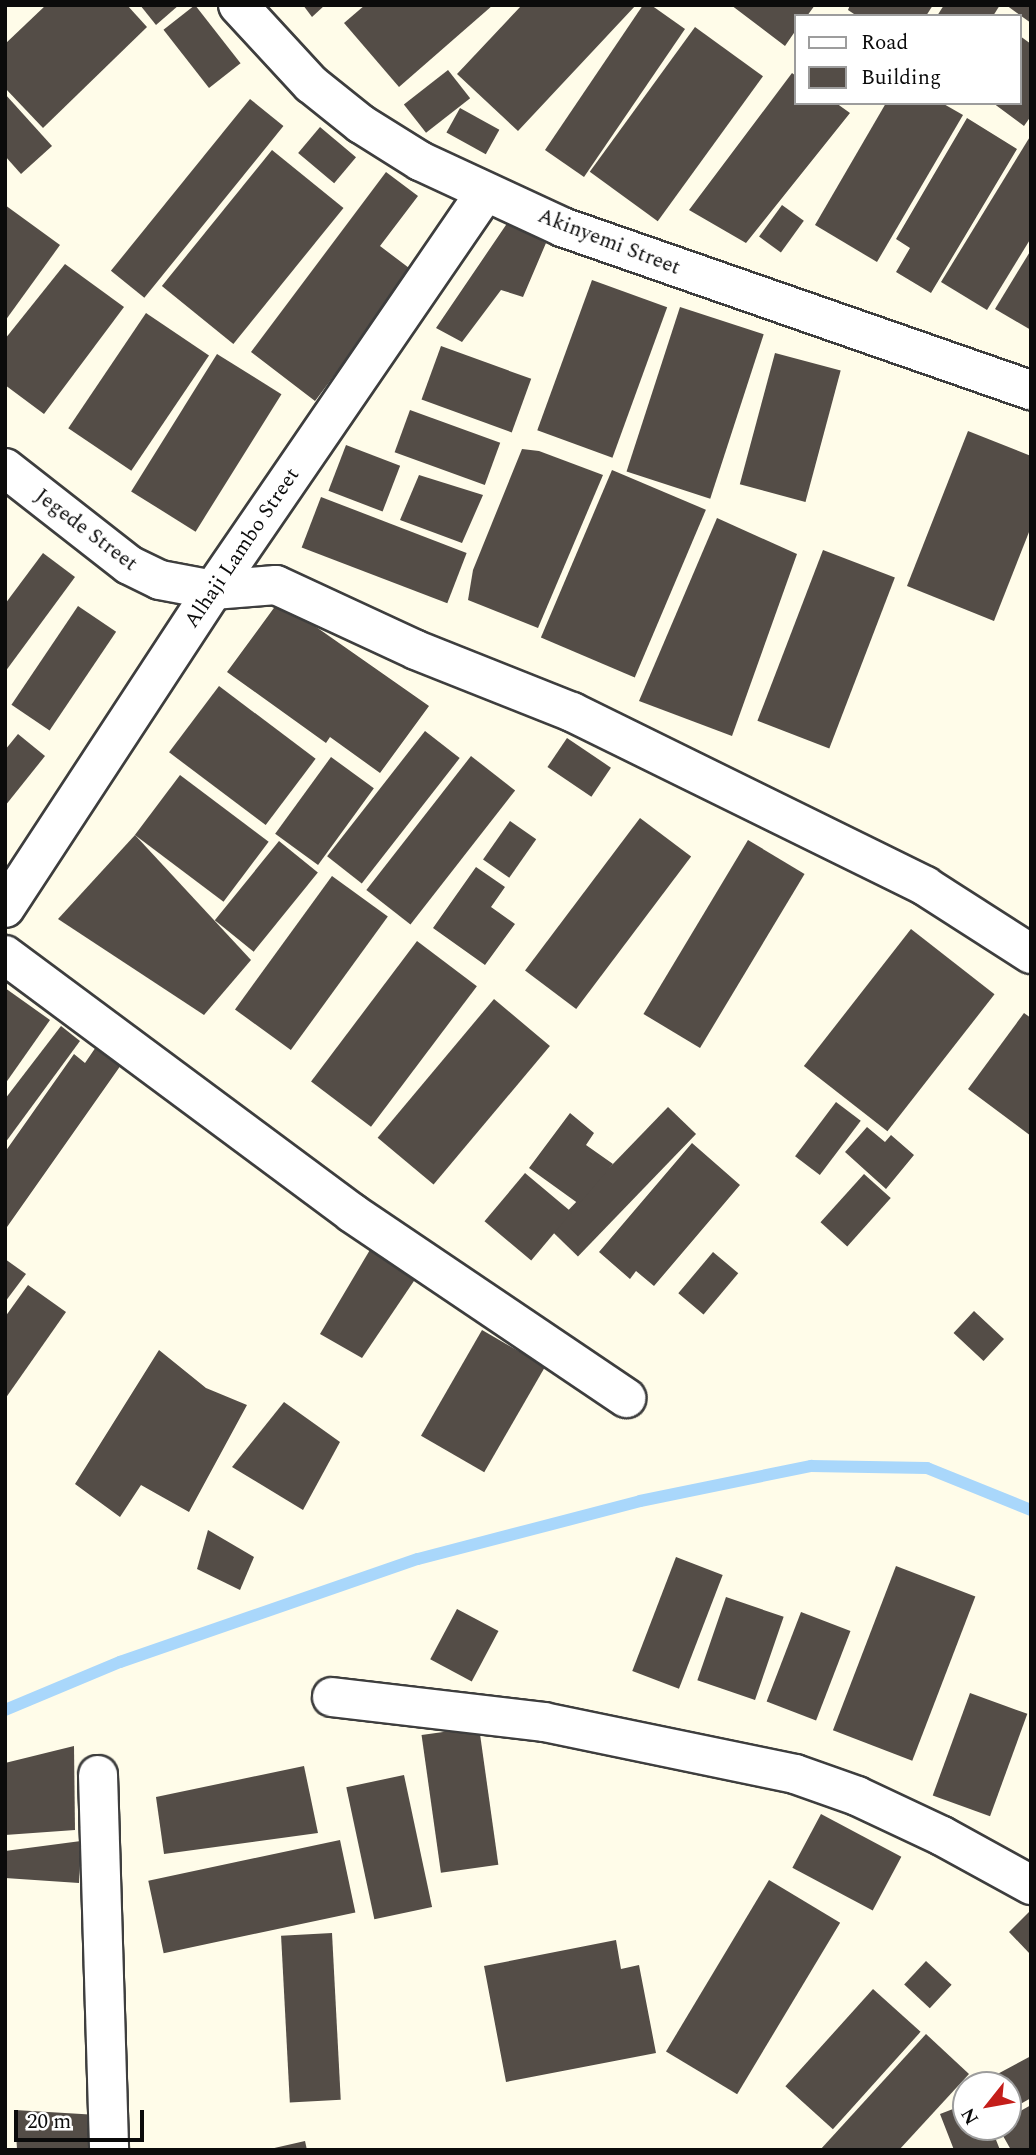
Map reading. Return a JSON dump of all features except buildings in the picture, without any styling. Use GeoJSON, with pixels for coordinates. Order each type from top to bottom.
{"type":"FeatureCollection","features":[{"type":"Feature","properties":{"kind":"street","name":"Akinyemi Street"},"geometry":{"type":"LineString","coordinates":[[238,5],[311,84],[361,124],[419,161],[485,192],[637,254],[1031,390]]}},
{"type":"Feature","properties":{"kind":"street","name":"Alhaji Lambo Street"},"geometry":{"type":"LineString","coordinates":[[5,908],[213,590],[485,192]]}},
{"type":"Feature","properties":{"kind":"street","name":"Jegede Street"},"geometry":{"type":"LineString","coordinates":[[5,468],[129,565],[160,580],[213,590],[276,585],[416,650],[572,712],[925,886],[1031,954]]}},
{"type":"Feature","properties":{"kind":"street"},"geometry":{"type":"LineString","coordinates":[[5,955],[352,1213],[626,1398]]}},
{"type":"Feature","properties":{"kind":"street"},"geometry":{"type":"LineString","coordinates":[[332,1697],[544,1722],[795,1774],[869,1802],[1031,1885]]}},
{"type":"Feature","properties":{"kind":"street"},"geometry":{"type":"LineString","coordinates":[[98,1775],[108,2150]]}},
{"type":"Feature","properties":{"kind":"waterway"},"geometry":{"type":"LineString","coordinates":[[5,1710],[120,1662],[418,1559],[640,1501],[811,1466],[927,1468],[1031,1510]]}}]}
